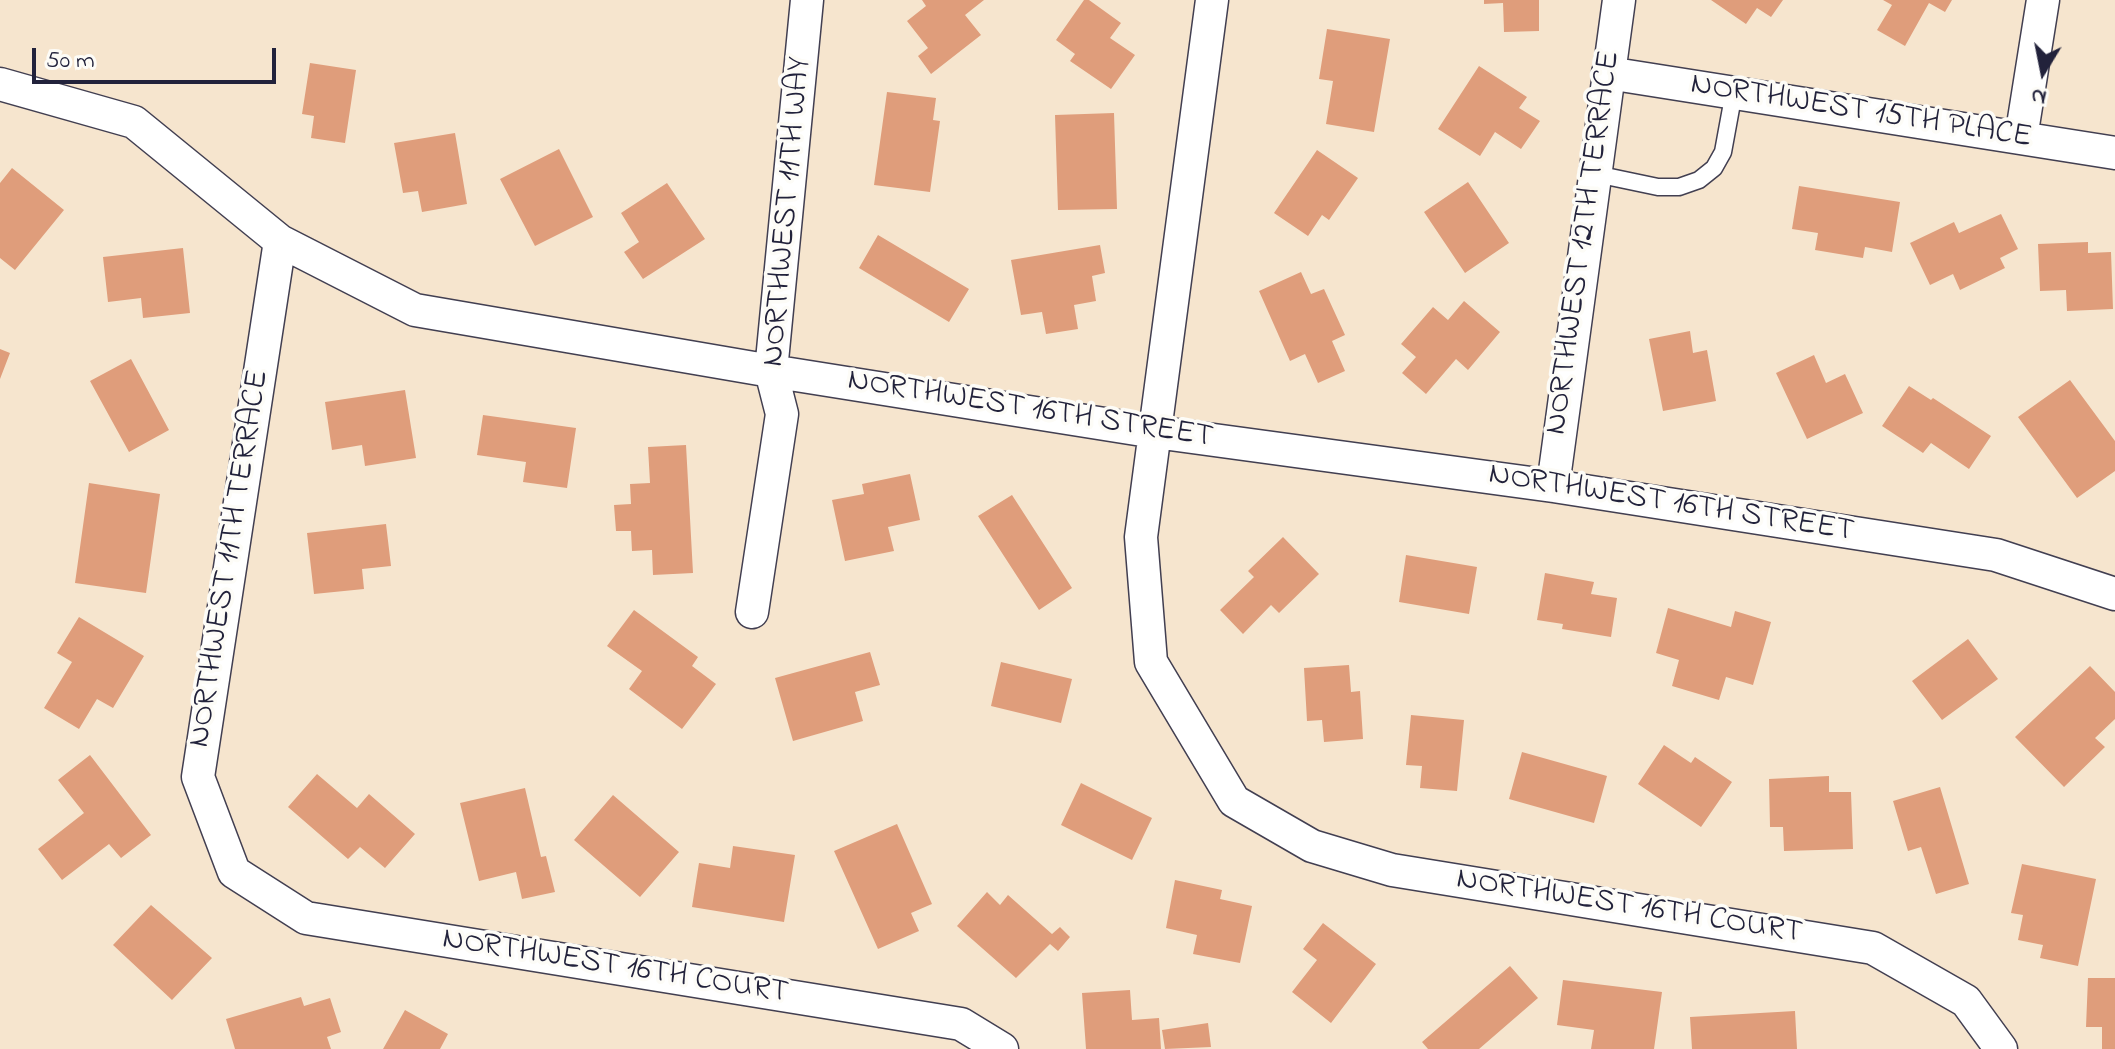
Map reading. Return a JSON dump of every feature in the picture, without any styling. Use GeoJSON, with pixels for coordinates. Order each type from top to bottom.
{"type":"FeatureCollection","features":[{"type":"Feature","properties":{"kind":"street","name":"NORTHWEST 11TH WAY"},"geometry":{"type":"LineString","coordinates":[[752,612],[782,414],[771,371],[807,0]]}},
{"type":"Feature","properties":{"kind":"street"},"geometry":{"type":"LineString","coordinates":[[1155,432],[1212,0]]}},
{"type":"Feature","properties":{"kind":"street","name":"NORTHWEST 12TH TERRACE"},"geometry":{"type":"LineString","coordinates":[[1553,486],[1619,0]]}},
{"type":"Feature","properties":{"kind":"street"},"geometry":{"type":"LineString","coordinates":[[2021,138],[2043,0]]}},
{"type":"Feature","properties":{"kind":"street","name":"NORTHWEST 15TH PLACE"},"geometry":{"type":"LineString","coordinates":[[1608,73],[2115,153]]}},
{"type":"Feature","properties":{"kind":"street","name":"NORTHWEST 16TH STREET"},"geometry":{"type":"LineString","coordinates":[[0,84],[134,122],[280,241],[415,310],[1155,432],[1553,486],[1996,555],[2115,594]]}},
{"type":"Feature","properties":{"kind":"street","name":"NORTHWEST 11TH TERRACE"},"geometry":{"type":"LineString","coordinates":[[234,872],[198,777],[280,241]]}},
{"type":"Feature","properties":{"kind":"street","name":"NORTHWEST 16TH COURT"},"geometry":{"type":"LineString","coordinates":[[1155,432],[1141,537],[1151,662],[1234,801],[1312,846],[1392,870],[1873,948],[1966,1001],[2001,1049]]}},
{"type":"Feature","properties":{"kind":"street","name":"NORTHWEST 16TH COURT"},"geometry":{"type":"LineString","coordinates":[[234,872],[306,918],[961,1024],[1002,1049]]}},
{"type":"Feature","properties":{"kind":"lane"},"geometry":{"type":"LineString","coordinates":[[1596,174],[1658,187],[1679,187],[1699,180],[1714,168],[1723,152],[1734,92]]}},
{"type":"Feature","properties":{"kind":"building"},"geometry":{"type":"Polygon","coordinates":[[[922,0],[984,0],[965,15],[981,35],[931,74],[918,56],[928,48],[907,21],[926,6],[922,0]]]}},
{"type":"Feature","properties":{"kind":"building"},"geometry":{"type":"Polygon","coordinates":[[[1084,0],[1089,0],[1121,23],[1110,38],[1135,55],[1111,89],[1070,61],[1075,54],[1056,40],[1084,0]]]}},
{"type":"Feature","properties":{"kind":"building"},"geometry":{"type":"Polygon","coordinates":[[[1484,0],[1539,0],[1539,31],[1504,32],[1503,3],[1484,4],[1484,0]]]}},
{"type":"Feature","properties":{"kind":"building"},"geometry":{"type":"Polygon","coordinates":[[[1711,0],[1783,0],[1771,17],[1757,8],[1746,24],[1711,0]]]}},
{"type":"Feature","properties":{"kind":"building"},"geometry":{"type":"Polygon","coordinates":[[[1883,0],[1952,0],[1945,12],[1929,3],[1905,46],[1877,30],[1892,5],[1883,0]]]}},
{"type":"Feature","properties":{"kind":"building"},"geometry":{"type":"Polygon","coordinates":[[[1327,29],[1390,39],[1374,132],[1326,124],[1333,81],[1319,79],[1327,29]]]}},
{"type":"Feature","properties":{"kind":"building"},"geometry":{"type":"Polygon","coordinates":[[[310,63],[356,70],[345,143],[311,138],[314,116],[302,114],[310,63]]]}},
{"type":"Feature","properties":{"kind":"building"},"geometry":{"type":"Polygon","coordinates":[[[1479,66],[1527,97],[1519,108],[1540,121],[1521,149],[1495,132],[1480,156],[1438,129],[1479,66]]]}},
{"type":"Feature","properties":{"kind":"building"},"geometry":{"type":"Polygon","coordinates":[[[887,92],[936,98],[933,120],[940,121],[930,192],[874,185],[887,92]]]}},
{"type":"Feature","properties":{"kind":"building"},"geometry":{"type":"Polygon","coordinates":[[[1114,113],[1117,209],[1058,210],[1055,115],[1114,113]]]}},
{"type":"Feature","properties":{"kind":"building"},"geometry":{"type":"Polygon","coordinates":[[[455,133],[467,204],[422,212],[418,191],[403,193],[394,143],[455,133]]]}},
{"type":"Feature","properties":{"kind":"building"},"geometry":{"type":"Polygon","coordinates":[[[559,149],[593,217],[535,246],[500,179],[559,149]]]}},
{"type":"Feature","properties":{"kind":"building"},"geometry":{"type":"Polygon","coordinates":[[[1317,150],[1358,178],[1329,220],[1322,215],[1308,236],[1274,213],[1317,150]]]}},
{"type":"Feature","properties":{"kind":"building"},"geometry":{"type":"Polygon","coordinates":[[[12,168],[64,210],[15,270],[0,258],[0,183],[12,168]]]}},
{"type":"Feature","properties":{"kind":"building"},"geometry":{"type":"Polygon","coordinates":[[[1468,182],[1509,243],[1465,273],[1424,212],[1468,182]]]}},
{"type":"Feature","properties":{"kind":"building"},"geometry":{"type":"Polygon","coordinates":[[[667,183],[705,239],[643,279],[624,252],[639,242],[621,213],[667,183]]]}},
{"type":"Feature","properties":{"kind":"building"},"geometry":{"type":"Polygon","coordinates":[[[1799,186],[1900,202],[1892,252],[1865,247],[1863,258],[1815,250],[1818,233],[1792,229],[1799,186]]]}},
{"type":"Feature","properties":{"kind":"building"},"geometry":{"type":"Polygon","coordinates":[[[2001,214],[2018,249],[2000,258],[2005,268],[1960,290],[1953,274],[1930,285],[1910,243],[1954,222],[1959,233],[2001,214]]]}},
{"type":"Feature","properties":{"kind":"building"},"geometry":{"type":"Polygon","coordinates":[[[878,235],[969,289],[949,322],[859,268],[878,235]]]}},
{"type":"Feature","properties":{"kind":"building"},"geometry":{"type":"Polygon","coordinates":[[[2088,242],[2088,253],[2111,252],[2113,309],[2067,311],[2066,290],[2040,291],[2038,244],[2088,242]]]}},
{"type":"Feature","properties":{"kind":"building"},"geometry":{"type":"Polygon","coordinates":[[[1100,245],[1105,273],[1092,276],[1096,301],[1074,305],[1078,329],[1046,334],[1042,312],[1021,315],[1011,260],[1100,245]]]}},
{"type":"Feature","properties":{"kind":"building"},"geometry":{"type":"Polygon","coordinates":[[[183,248],[190,313],[143,318],[141,298],[108,302],[103,257],[183,248]]]}},
{"type":"Feature","properties":{"kind":"building"},"geometry":{"type":"Polygon","coordinates":[[[1301,272],[1311,294],[1324,289],[1345,335],[1332,341],[1345,371],[1318,383],[1305,354],[1290,361],[1259,291],[1301,272]]]}},
{"type":"Feature","properties":{"kind":"building"},"geometry":{"type":"Polygon","coordinates":[[[1464,301],[1500,332],[1468,370],[1456,359],[1426,394],[1402,373],[1416,357],[1401,344],[1433,307],[1448,320],[1464,301]]]}},
{"type":"Feature","properties":{"kind":"building"},"geometry":{"type":"Polygon","coordinates":[[[1690,331],[1693,353],[1707,350],[1716,401],[1663,411],[1649,339],[1690,331]]]}},
{"type":"Feature","properties":{"kind":"building"},"geometry":{"type":"Polygon","coordinates":[[[0,349],[10,353],[0,379],[0,349]]]}},
{"type":"Feature","properties":{"kind":"building"},"geometry":{"type":"Polygon","coordinates":[[[1814,355],[1826,383],[1845,374],[1863,413],[1807,439],[1776,373],[1814,355]]]}},
{"type":"Feature","properties":{"kind":"building"},"geometry":{"type":"Polygon","coordinates":[[[131,359],[169,430],[129,452],[90,381],[131,359]]]}},
{"type":"Feature","properties":{"kind":"building"},"geometry":{"type":"Polygon","coordinates":[[[2070,380],[2115,441],[2115,471],[2077,498],[2018,417],[2070,380]]]}},
{"type":"Feature","properties":{"kind":"building"},"geometry":{"type":"Polygon","coordinates":[[[1909,386],[1991,436],[1969,469],[1931,443],[1923,453],[1882,426],[1909,386]]]}},
{"type":"Feature","properties":{"kind":"building"},"geometry":{"type":"Polygon","coordinates":[[[405,390],[416,458],[365,466],[362,445],[332,450],[325,402],[405,390]]]}},
{"type":"Feature","properties":{"kind":"building"},"geometry":{"type":"Polygon","coordinates":[[[483,415],[576,428],[567,488],[523,482],[526,462],[477,455],[483,415]]]}},
{"type":"Feature","properties":{"kind":"building"},"geometry":{"type":"Polygon","coordinates":[[[686,445],[693,573],[653,575],[652,550],[632,551],[631,531],[616,531],[614,505],[631,504],[630,484],[650,483],[648,447],[686,445]]]}},
{"type":"Feature","properties":{"kind":"building"},"geometry":{"type":"Polygon","coordinates":[[[910,474],[920,520],[888,527],[894,551],[845,561],[832,500],[864,494],[862,484],[910,474]]]}},
{"type":"Feature","properties":{"kind":"building"},"geometry":{"type":"Polygon","coordinates":[[[89,483],[160,494],[146,593],[75,583],[89,483]]]}},
{"type":"Feature","properties":{"kind":"building"},"geometry":{"type":"Polygon","coordinates":[[[1012,495],[1072,588],[1039,610],[978,516],[1012,495]]]}},
{"type":"Feature","properties":{"kind":"building"},"geometry":{"type":"Polygon","coordinates":[[[386,524],[391,566],[362,569],[364,589],[314,594],[307,533],[386,524]]]}},
{"type":"Feature","properties":{"kind":"building"},"geometry":{"type":"Polygon","coordinates":[[[1283,537],[1319,574],[1279,613],[1271,605],[1243,634],[1220,610],[1254,577],[1248,571],[1283,537]]]}},
{"type":"Feature","properties":{"kind":"building"},"geometry":{"type":"Polygon","coordinates":[[[1406,555],[1477,567],[1469,614],[1399,602],[1406,555]]]}},
{"type":"Feature","properties":{"kind":"building"},"geometry":{"type":"Polygon","coordinates":[[[1545,573],[1594,582],[1591,594],[1617,598],[1611,637],[1562,629],[1563,624],[1537,620],[1545,573]]]}},
{"type":"Feature","properties":{"kind":"building"},"geometry":{"type":"Polygon","coordinates":[[[1668,608],[1731,627],[1735,611],[1771,622],[1753,685],[1726,677],[1719,700],[1672,686],[1679,660],[1656,653],[1668,608]]]}},
{"type":"Feature","properties":{"kind":"building"},"geometry":{"type":"Polygon","coordinates":[[[634,610],[698,657],[692,666],[716,684],[682,729],[629,689],[642,671],[607,646],[634,610]]]}},
{"type":"Feature","properties":{"kind":"building"},"geometry":{"type":"Polygon","coordinates":[[[79,617],[144,656],[113,708],[97,699],[79,729],[44,708],[72,662],[57,653],[79,617]]]}},
{"type":"Feature","properties":{"kind":"building"},"geometry":{"type":"Polygon","coordinates":[[[1968,639],[1998,679],[1942,720],[1912,681],[1968,639]]]}},
{"type":"Feature","properties":{"kind":"building"},"geometry":{"type":"Polygon","coordinates":[[[870,652],[880,685],[855,692],[863,721],[793,741],[775,678],[870,652]]]}},
{"type":"Feature","properties":{"kind":"building"},"geometry":{"type":"Polygon","coordinates":[[[1001,662],[1072,679],[1061,723],[991,706],[1001,662]]]}},
{"type":"Feature","properties":{"kind":"building"},"geometry":{"type":"Polygon","coordinates":[[[1349,665],[1351,692],[1360,691],[1363,739],[1324,742],[1322,720],[1307,721],[1304,668],[1349,665]]]}},
{"type":"Feature","properties":{"kind":"building"},"geometry":{"type":"Polygon","coordinates":[[[2090,666],[2115,692],[2115,719],[2095,738],[2105,747],[2064,787],[2015,737],[2090,666]]]}},
{"type":"Feature","properties":{"kind":"building"},"geometry":{"type":"Polygon","coordinates":[[[1411,715],[1464,720],[1457,791],[1420,788],[1422,766],[1406,765],[1411,715]]]}},
{"type":"Feature","properties":{"kind":"building"},"geometry":{"type":"Polygon","coordinates":[[[1664,745],[1691,763],[1695,757],[1732,782],[1701,827],[1638,784],[1664,745]]]}},
{"type":"Feature","properties":{"kind":"building"},"geometry":{"type":"Polygon","coordinates":[[[1522,752],[1607,776],[1594,823],[1509,799],[1522,752]]]}},
{"type":"Feature","properties":{"kind":"building"},"geometry":{"type":"Polygon","coordinates":[[[90,755],[151,835],[121,858],[109,844],[62,880],[38,849],[84,813],[58,780],[90,755]]]}},
{"type":"Feature","properties":{"kind":"building"},"geometry":{"type":"Polygon","coordinates":[[[317,774],[357,808],[369,794],[415,834],[385,868],[360,847],[348,859],[288,807],[317,774]]]}},
{"type":"Feature","properties":{"kind":"building"},"geometry":{"type":"Polygon","coordinates":[[[1829,776],[1829,792],[1851,792],[1853,849],[1784,851],[1783,827],[1770,827],[1769,779],[1829,776]]]}},
{"type":"Feature","properties":{"kind":"building"},"geometry":{"type":"Polygon","coordinates":[[[1081,783],[1152,818],[1132,860],[1061,825],[1081,783]]]}},
{"type":"Feature","properties":{"kind":"building"},"geometry":{"type":"Polygon","coordinates":[[[1940,787],[1969,884],[1936,894],[1921,847],[1908,851],[1893,801],[1940,787]]]}},
{"type":"Feature","properties":{"kind":"building"},"geometry":{"type":"Polygon","coordinates":[[[525,788],[541,857],[546,856],[555,892],[522,899],[516,872],[479,881],[460,803],[525,788]]]}},
{"type":"Feature","properties":{"kind":"building"},"geometry":{"type":"Polygon","coordinates":[[[613,795],[679,852],[640,897],[574,840],[613,795]]]}},
{"type":"Feature","properties":{"kind":"building"},"geometry":{"type":"Polygon","coordinates":[[[897,824],[932,904],[911,913],[919,931],[878,949],[834,851],[897,824]]]}},
{"type":"Feature","properties":{"kind":"building"},"geometry":{"type":"Polygon","coordinates":[[[733,846],[795,855],[784,922],[692,907],[699,863],[730,868],[733,846]]]}},
{"type":"Feature","properties":{"kind":"building"},"geometry":{"type":"Polygon","coordinates":[[[2022,864],[2096,879],[2078,966],[2040,958],[2043,945],[2018,940],[2023,915],[2011,913],[2022,864]]]}},
{"type":"Feature","properties":{"kind":"building"},"geometry":{"type":"Polygon","coordinates":[[[1175,880],[1222,890],[1220,899],[1252,906],[1240,963],[1193,954],[1197,935],[1166,928],[1175,880]]]}},
{"type":"Feature","properties":{"kind":"building"},"geometry":{"type":"Polygon","coordinates":[[[987,892],[1000,905],[1008,895],[1052,934],[1060,927],[1070,937],[1058,951],[1050,944],[1016,978],[957,926],[987,892]]]}},
{"type":"Feature","properties":{"kind":"building"},"geometry":{"type":"Polygon","coordinates":[[[151,905],[212,958],[172,1000],[113,945],[151,905]]]}},
{"type":"Feature","properties":{"kind":"building"},"geometry":{"type":"Polygon","coordinates":[[[1323,923],[1376,964],[1331,1023],[1292,992],[1317,960],[1303,949],[1323,923]]]}},
{"type":"Feature","properties":{"kind":"building"},"geometry":{"type":"Polygon","coordinates":[[[1510,966],[1538,998],[1479,1049],[1428,1049],[1422,1042],[1510,966]]]}},
{"type":"Feature","properties":{"kind":"building"},"geometry":{"type":"Polygon","coordinates":[[[2088,978],[2115,978],[2115,1049],[2102,1049],[2102,1027],[2086,1027],[2088,978]]]}},
{"type":"Feature","properties":{"kind":"building"},"geometry":{"type":"Polygon","coordinates":[[[1563,980],[1662,992],[1654,1049],[1591,1049],[1594,1030],[1557,1025],[1563,980]]]}},
{"type":"Feature","properties":{"kind":"building"},"geometry":{"type":"Polygon","coordinates":[[[1130,990],[1132,1020],[1159,1018],[1161,1049],[1086,1049],[1082,993],[1130,990]]]}},
{"type":"Feature","properties":{"kind":"building"},"geometry":{"type":"Polygon","coordinates":[[[301,997],[304,1006],[330,998],[341,1032],[327,1037],[331,1049],[235,1049],[226,1019],[301,997]]]}},
{"type":"Feature","properties":{"kind":"building"},"geometry":{"type":"Polygon","coordinates":[[[405,1010],[448,1034],[440,1049],[383,1049],[405,1010]]]}},
{"type":"Feature","properties":{"kind":"building"},"geometry":{"type":"Polygon","coordinates":[[[1795,1011],[1797,1049],[1692,1049],[1690,1017],[1795,1011]]]}},
{"type":"Feature","properties":{"kind":"building"},"geometry":{"type":"Polygon","coordinates":[[[1208,1023],[1211,1047],[1165,1049],[1162,1030],[1208,1023]]]}}]}
